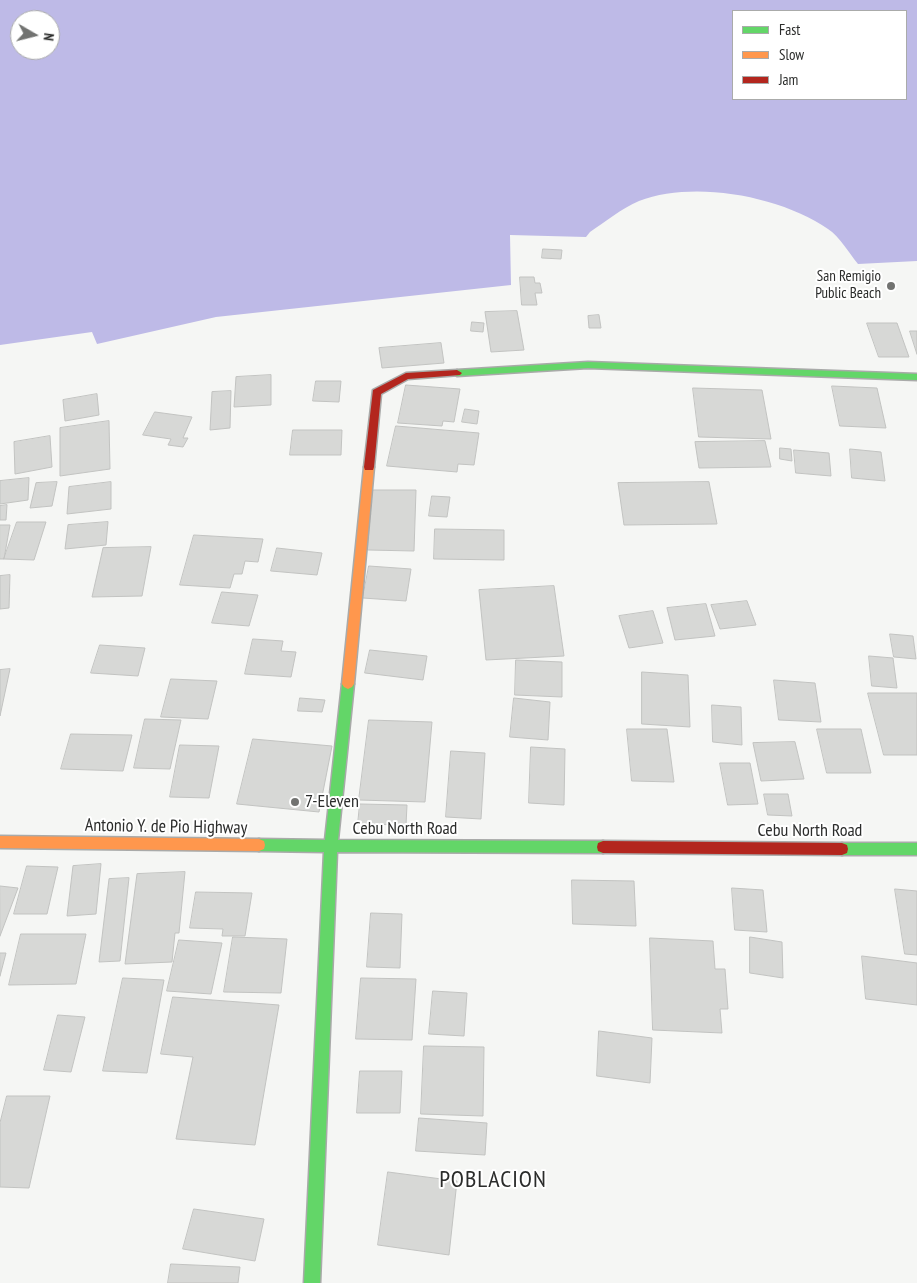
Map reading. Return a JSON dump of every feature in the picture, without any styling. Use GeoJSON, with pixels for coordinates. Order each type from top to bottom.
{"type":"FeatureCollection","features":[{"type":"Feature","properties":{"kind":"main road"},"geometry":{"type":"LineString","coordinates":[[331,846],[376,392],[406,376],[588,365],[917,377]]}},
{"type":"Feature","properties":{"kind":"main road","name":"Antonio Y. de Pio Highway"},"geometry":{"type":"LineString","coordinates":[[0,842],[331,846]]}},
{"type":"Feature","properties":{"kind":"main road","name":"Cebu North Road"},"geometry":{"type":"LineString","coordinates":[[312,1283],[331,846],[917,849]]}},
{"type":"Feature","properties":{"kind":"shaded area"},"geometry":{"type":"Polygon","coordinates":[[[0,0],[917,0],[917,261],[858,264],[832,232],[808,217],[762,200],[710,192],[685,192],[661,195],[639,201],[614,215],[586,237],[510,235],[511,285],[216,317],[97,344],[92,332],[0,345],[0,0]]]}},
{"type":"Feature","properties":{"kind":"building"},"geometry":{"type":"Polygon","coordinates":[[[543,249],[562,250],[561,259],[542,258],[543,249]]]}},
{"type":"Feature","properties":{"kind":"building"},"geometry":{"type":"Polygon","coordinates":[[[520,277],[534,277],[535,283],[540,283],[542,293],[535,293],[537,305],[522,305],[520,277]]]}},
{"type":"Feature","properties":{"kind":"building"},"geometry":{"type":"Polygon","coordinates":[[[517,311],[524,350],[491,352],[485,312],[517,311]]]}},
{"type":"Feature","properties":{"kind":"building"},"geometry":{"type":"Polygon","coordinates":[[[599,315],[601,328],[589,328],[588,316],[599,315]]]}},
{"type":"Feature","properties":{"kind":"building"},"geometry":{"type":"Polygon","coordinates":[[[472,322],[484,323],[483,332],[471,331],[472,322]]]}},
{"type":"Feature","properties":{"kind":"building"},"geometry":{"type":"Polygon","coordinates":[[[867,323],[897,323],[909,357],[879,357],[867,323]]]}},
{"type":"Feature","properties":{"kind":"building"},"geometry":{"type":"Polygon","coordinates":[[[910,331],[917,331],[917,354],[910,331]]]}},
{"type":"Feature","properties":{"kind":"building"},"geometry":{"type":"Polygon","coordinates":[[[441,343],[444,363],[382,368],[379,348],[441,343]]]}},
{"type":"Feature","properties":{"kind":"building"},"geometry":{"type":"Polygon","coordinates":[[[271,375],[271,405],[234,407],[236,377],[271,375]]]}},
{"type":"Feature","properties":{"kind":"building"},"geometry":{"type":"Polygon","coordinates":[[[316,381],[341,381],[339,402],[313,401],[316,381]]]}},
{"type":"Feature","properties":{"kind":"building"},"geometry":{"type":"Polygon","coordinates":[[[406,385],[460,389],[454,422],[443,421],[442,426],[398,423],[406,385]]]}},
{"type":"Feature","properties":{"kind":"building"},"geometry":{"type":"Polygon","coordinates":[[[832,386],[877,388],[886,428],[840,426],[832,386]]]}},
{"type":"Feature","properties":{"kind":"building"},"geometry":{"type":"Polygon","coordinates":[[[693,388],[762,390],[771,439],[699,437],[693,388]]]}},
{"type":"Feature","properties":{"kind":"building"},"geometry":{"type":"Polygon","coordinates":[[[231,391],[230,428],[210,430],[212,392],[231,391]]]}},
{"type":"Feature","properties":{"kind":"building"},"geometry":{"type":"Polygon","coordinates":[[[97,394],[99,415],[65,421],[63,400],[97,394]]]}},
{"type":"Feature","properties":{"kind":"building"},"geometry":{"type":"Polygon","coordinates":[[[465,409],[479,411],[477,424],[462,422],[465,409]]]}},
{"type":"Feature","properties":{"kind":"building"},"geometry":{"type":"Polygon","coordinates":[[[155,412],[192,417],[183,438],[188,438],[183,447],[168,445],[171,439],[143,435],[155,412]]]}},
{"type":"Feature","properties":{"kind":"building"},"geometry":{"type":"Polygon","coordinates":[[[109,421],[110,469],[60,476],[60,428],[109,421]]]}},
{"type":"Feature","properties":{"kind":"building"},"geometry":{"type":"Polygon","coordinates":[[[396,426],[479,433],[474,465],[458,464],[457,472],[387,466],[396,426]]]}},
{"type":"Feature","properties":{"kind":"building"},"geometry":{"type":"Polygon","coordinates":[[[293,430],[342,430],[341,455],[290,455],[293,430]]]}},
{"type":"Feature","properties":{"kind":"building"},"geometry":{"type":"Polygon","coordinates":[[[50,436],[52,467],[15,474],[14,442],[50,436]]]}},
{"type":"Feature","properties":{"kind":"building"},"geometry":{"type":"Polygon","coordinates":[[[765,441],[771,467],[699,468],[695,442],[765,441]]]}},
{"type":"Feature","properties":{"kind":"building"},"geometry":{"type":"Polygon","coordinates":[[[780,448],[791,449],[792,461],[780,459],[780,448]]]}},
{"type":"Feature","properties":{"kind":"building"},"geometry":{"type":"Polygon","coordinates":[[[850,449],[881,452],[885,481],[852,478],[850,449]]]}},
{"type":"Feature","properties":{"kind":"building"},"geometry":{"type":"Polygon","coordinates":[[[794,450],[829,453],[831,476],[796,473],[794,450]]]}},
{"type":"Feature","properties":{"kind":"building"},"geometry":{"type":"Polygon","coordinates":[[[29,478],[28,500],[0,504],[0,481],[29,478]]]}},
{"type":"Feature","properties":{"kind":"building"},"geometry":{"type":"Polygon","coordinates":[[[57,482],[52,506],[30,508],[36,483],[57,482]]]}},
{"type":"Feature","properties":{"kind":"building"},"geometry":{"type":"Polygon","coordinates":[[[111,482],[111,509],[67,514],[69,487],[111,482]]]}},
{"type":"Feature","properties":{"kind":"building"},"geometry":{"type":"Polygon","coordinates":[[[709,482],[717,524],[624,525],[618,483],[709,482]]]}},
{"type":"Feature","properties":{"kind":"building"},"geometry":{"type":"Polygon","coordinates":[[[373,490],[416,490],[414,551],[368,550],[373,490]]]}},
{"type":"Feature","properties":{"kind":"building"},"geometry":{"type":"Polygon","coordinates":[[[432,496],[450,497],[447,517],[429,516],[432,496]]]}},
{"type":"Feature","properties":{"kind":"building"},"geometry":{"type":"Polygon","coordinates":[[[7,505],[6,520],[0,520],[0,506],[7,505]]]}},
{"type":"Feature","properties":{"kind":"building"},"geometry":{"type":"Polygon","coordinates":[[[17,522],[46,522],[34,560],[4,559],[17,522]]]}},
{"type":"Feature","properties":{"kind":"building"},"geometry":{"type":"Polygon","coordinates":[[[108,522],[106,545],[65,549],[68,525],[108,522]]]}},
{"type":"Feature","properties":{"kind":"building"},"geometry":{"type":"Polygon","coordinates":[[[0,525],[10,525],[4,559],[0,559],[0,525]]]}},
{"type":"Feature","properties":{"kind":"building"},"geometry":{"type":"Polygon","coordinates":[[[435,529],[504,530],[504,560],[434,559],[435,529]]]}},
{"type":"Feature","properties":{"kind":"building"},"geometry":{"type":"Polygon","coordinates":[[[194,535],[263,539],[258,562],[245,561],[242,574],[234,574],[230,588],[180,585],[194,535]]]}},
{"type":"Feature","properties":{"kind":"building"},"geometry":{"type":"Polygon","coordinates":[[[151,547],[142,596],[92,597],[103,548],[151,547]]]}},
{"type":"Feature","properties":{"kind":"building"},"geometry":{"type":"Polygon","coordinates":[[[277,548],[322,553],[317,575],[271,571],[277,548]]]}},
{"type":"Feature","properties":{"kind":"building"},"geometry":{"type":"Polygon","coordinates":[[[369,566],[411,569],[406,601],[363,598],[369,566]]]}},
{"type":"Feature","properties":{"kind":"building"},"geometry":{"type":"Polygon","coordinates":[[[10,575],[9,608],[0,609],[0,576],[10,575]]]}},
{"type":"Feature","properties":{"kind":"building"},"geometry":{"type":"Polygon","coordinates":[[[554,586],[564,656],[486,660],[479,590],[554,586]]]}},
{"type":"Feature","properties":{"kind":"building"},"geometry":{"type":"Polygon","coordinates":[[[222,592],[258,595],[249,626],[212,623],[222,592]]]}},
{"type":"Feature","properties":{"kind":"building"},"geometry":{"type":"Polygon","coordinates":[[[747,601],[756,625],[720,629],[711,605],[747,601]]]}},
{"type":"Feature","properties":{"kind":"building"},"geometry":{"type":"Polygon","coordinates":[[[706,604],[715,636],[675,640],[667,608],[706,604]]]}},
{"type":"Feature","properties":{"kind":"building"},"geometry":{"type":"Polygon","coordinates":[[[653,611],[663,643],[629,648],[619,616],[653,611]]]}},
{"type":"Feature","properties":{"kind":"building"},"geometry":{"type":"Polygon","coordinates":[[[890,634],[913,636],[916,659],[894,657],[890,634]]]}},
{"type":"Feature","properties":{"kind":"building"},"geometry":{"type":"Polygon","coordinates":[[[253,639],[283,641],[281,651],[296,652],[291,677],[245,674],[253,639]]]}},
{"type":"Feature","properties":{"kind":"building"},"geometry":{"type":"Polygon","coordinates":[[[100,645],[145,648],[138,676],[91,673],[100,645]]]}},
{"type":"Feature","properties":{"kind":"building"},"geometry":{"type":"Polygon","coordinates":[[[370,650],[427,656],[423,680],[365,673],[370,650]]]}},
{"type":"Feature","properties":{"kind":"building"},"geometry":{"type":"Polygon","coordinates":[[[869,656],[893,658],[897,688],[872,686],[869,656]]]}},
{"type":"Feature","properties":{"kind":"building"},"geometry":{"type":"Polygon","coordinates":[[[516,660],[562,662],[562,697],[515,695],[516,660]]]}},
{"type":"Feature","properties":{"kind":"building"},"geometry":{"type":"Polygon","coordinates":[[[10,669],[0,716],[0,670],[10,669]]]}},
{"type":"Feature","properties":{"kind":"building"},"geometry":{"type":"Polygon","coordinates":[[[642,672],[688,675],[690,727],[642,724],[642,672]]]}},
{"type":"Feature","properties":{"kind":"building"},"geometry":{"type":"Polygon","coordinates":[[[171,679],[217,681],[208,719],[161,717],[171,679]]]}},
{"type":"Feature","properties":{"kind":"building"},"geometry":{"type":"Polygon","coordinates":[[[774,680],[815,683],[821,722],[779,720],[774,680]]]}},
{"type":"Feature","properties":{"kind":"building"},"geometry":{"type":"Polygon","coordinates":[[[868,693],[917,693],[917,755],[884,755],[868,693]]]}},
{"type":"Feature","properties":{"kind":"building"},"geometry":{"type":"Polygon","coordinates":[[[300,698],[325,700],[322,712],[298,711],[300,698]]]}},
{"type":"Feature","properties":{"kind":"building"},"geometry":{"type":"Polygon","coordinates":[[[514,698],[550,702],[548,740],[510,737],[514,698]]]}},
{"type":"Feature","properties":{"kind":"building"},"geometry":{"type":"Polygon","coordinates":[[[712,705],[741,707],[742,745],[713,742],[712,705]]]}},
{"type":"Feature","properties":{"kind":"building"},"geometry":{"type":"Polygon","coordinates":[[[145,719],[181,720],[170,769],[134,768],[145,719]]]}},
{"type":"Feature","properties":{"kind":"building"},"geometry":{"type":"Polygon","coordinates":[[[369,720],[432,722],[425,802],[359,800],[369,720]]]}},
{"type":"Feature","properties":{"kind":"building"},"geometry":{"type":"Polygon","coordinates":[[[627,729],[667,729],[674,782],[632,781],[627,729]]]}},
{"type":"Feature","properties":{"kind":"building"},"geometry":{"type":"Polygon","coordinates":[[[817,729],[861,729],[871,773],[827,773],[817,729]]]}},
{"type":"Feature","properties":{"kind":"building"},"geometry":{"type":"Polygon","coordinates":[[[71,734],[132,735],[123,771],[61,769],[71,734]]]}},
{"type":"Feature","properties":{"kind":"building"},"geometry":{"type":"Polygon","coordinates":[[[253,739],[332,746],[319,812],[237,804],[253,739]]]}},
{"type":"Feature","properties":{"kind":"building"},"geometry":{"type":"Polygon","coordinates":[[[795,742],[804,779],[761,781],[753,743],[795,742]]]}},
{"type":"Feature","properties":{"kind":"building"},"geometry":{"type":"Polygon","coordinates":[[[180,745],[219,746],[209,798],[170,797],[180,745]]]}},
{"type":"Feature","properties":{"kind":"building"},"geometry":{"type":"Polygon","coordinates":[[[531,747],[565,749],[564,805],[529,803],[531,747]]]}},
{"type":"Feature","properties":{"kind":"building"},"geometry":{"type":"Polygon","coordinates":[[[451,751],[485,753],[481,819],[446,817],[451,751]]]}},
{"type":"Feature","properties":{"kind":"building"},"geometry":{"type":"Polygon","coordinates":[[[720,763],[750,763],[758,804],[728,805],[720,763]]]}},
{"type":"Feature","properties":{"kind":"building"},"geometry":{"type":"Polygon","coordinates":[[[764,794],[788,794],[792,816],[768,815],[764,794]]]}},
{"type":"Feature","properties":{"kind":"building"},"geometry":{"type":"Polygon","coordinates":[[[360,804],[407,805],[406,825],[358,824],[360,804]]]}},
{"type":"Feature","properties":{"kind":"building"},"geometry":{"type":"Polygon","coordinates":[[[101,864],[96,914],[67,916],[73,866],[101,864]]]}},
{"type":"Feature","properties":{"kind":"building"},"geometry":{"type":"Polygon","coordinates":[[[27,866],[58,867],[47,914],[14,914],[27,866]]]}},
{"type":"Feature","properties":{"kind":"building"},"geometry":{"type":"Polygon","coordinates":[[[185,872],[179,933],[175,933],[172,962],[125,964],[137,874],[185,872]]]}},
{"type":"Feature","properties":{"kind":"building"},"geometry":{"type":"Polygon","coordinates":[[[129,878],[120,961],[99,962],[109,879],[129,878]]]}},
{"type":"Feature","properties":{"kind":"building"},"geometry":{"type":"Polygon","coordinates":[[[572,880],[634,881],[636,926],[573,924],[572,880]]]}},
{"type":"Feature","properties":{"kind":"building"},"geometry":{"type":"Polygon","coordinates":[[[0,886],[18,888],[0,936],[0,886]]]}},
{"type":"Feature","properties":{"kind":"building"},"geometry":{"type":"Polygon","coordinates":[[[732,888],[763,890],[767,932],[735,930],[732,888]]]}},
{"type":"Feature","properties":{"kind":"building"},"geometry":{"type":"Polygon","coordinates":[[[895,889],[917,891],[917,955],[905,954],[895,889]]]}},
{"type":"Feature","properties":{"kind":"building"},"geometry":{"type":"Polygon","coordinates":[[[196,892],[252,893],[245,936],[222,936],[223,929],[190,928],[196,892]]]}},
{"type":"Feature","properties":{"kind":"building"},"geometry":{"type":"Polygon","coordinates":[[[371,913],[402,914],[400,968],[367,967],[371,913]]]}},
{"type":"Feature","properties":{"kind":"building"},"geometry":{"type":"Polygon","coordinates":[[[21,934],[86,934],[76,984],[9,985],[21,934]]]}},
{"type":"Feature","properties":{"kind":"building"},"geometry":{"type":"Polygon","coordinates":[[[233,937],[287,939],[281,993],[224,992],[233,937]]]}},
{"type":"Feature","properties":{"kind":"building"},"geometry":{"type":"Polygon","coordinates":[[[750,937],[782,942],[783,978],[750,973],[750,937]]]}},
{"type":"Feature","properties":{"kind":"building"},"geometry":{"type":"Polygon","coordinates":[[[650,938],[713,941],[715,969],[725,969],[728,1009],[720,1009],[722,1033],[653,1030],[650,938]]]}},
{"type":"Feature","properties":{"kind":"building"},"geometry":{"type":"Polygon","coordinates":[[[179,940],[222,943],[211,994],[167,991],[179,940]]]}},
{"type":"Feature","properties":{"kind":"building"},"geometry":{"type":"Polygon","coordinates":[[[0,953],[6,953],[0,976],[0,953]]]}},
{"type":"Feature","properties":{"kind":"building"},"geometry":{"type":"Polygon","coordinates":[[[862,956],[917,963],[917,1005],[866,999],[862,956]]]}},
{"type":"Feature","properties":{"kind":"building"},"geometry":{"type":"Polygon","coordinates":[[[123,978],[164,980],[147,1073],[103,1071],[123,978]]]}},
{"type":"Feature","properties":{"kind":"building"},"geometry":{"type":"Polygon","coordinates":[[[361,978],[416,979],[412,1040],[356,1039],[361,978]]]}},
{"type":"Feature","properties":{"kind":"building"},"geometry":{"type":"Polygon","coordinates":[[[433,991],[467,993],[464,1036],[429,1034],[433,991]]]}},
{"type":"Feature","properties":{"kind":"building"},"geometry":{"type":"Polygon","coordinates":[[[173,997],[279,1005],[255,1145],[176,1139],[193,1057],[161,1054],[173,997]]]}},
{"type":"Feature","properties":{"kind":"building"},"geometry":{"type":"Polygon","coordinates":[[[58,1015],[85,1017],[71,1072],[44,1070],[58,1015]]]}},
{"type":"Feature","properties":{"kind":"building"},"geometry":{"type":"Polygon","coordinates":[[[599,1031],[652,1038],[650,1083],[597,1076],[599,1031]]]}},
{"type":"Feature","properties":{"kind":"building"},"geometry":{"type":"Polygon","coordinates":[[[424,1046],[484,1047],[483,1116],[421,1114],[424,1046]]]}},
{"type":"Feature","properties":{"kind":"building"},"geometry":{"type":"Polygon","coordinates":[[[360,1071],[402,1071],[400,1113],[357,1113],[360,1071]]]}},
{"type":"Feature","properties":{"kind":"building"},"geometry":{"type":"Polygon","coordinates":[[[7,1096],[50,1096],[29,1188],[0,1187],[0,1123],[7,1096]]]}},
{"type":"Feature","properties":{"kind":"building"},"geometry":{"type":"Polygon","coordinates":[[[419,1118],[487,1123],[485,1155],[416,1151],[419,1118]]]}},
{"type":"Feature","properties":{"kind":"building"},"geometry":{"type":"Polygon","coordinates":[[[388,1172],[457,1181],[449,1255],[378,1245],[388,1172]]]}},
{"type":"Feature","properties":{"kind":"building"},"geometry":{"type":"Polygon","coordinates":[[[194,1209],[264,1219],[255,1261],[183,1249],[194,1209]]]}},
{"type":"Feature","properties":{"kind":"building"},"geometry":{"type":"Polygon","coordinates":[[[171,1264],[240,1267],[238,1283],[168,1283],[171,1264]]]}},
{"type":"Feature","properties":{"kind":"traffic: fast"},"geometry":{"type":"LineString","coordinates":[[457,373],[588,365],[917,377]]}},
{"type":"Feature","properties":{"kind":"traffic: fast"},"geometry":{"type":"LineString","coordinates":[[348,684],[331,846],[603,847]]}},
{"type":"Feature","properties":{"kind":"traffic: fast"},"geometry":{"type":"LineString","coordinates":[[259,845],[331,846],[312,1283]]}},
{"type":"Feature","properties":{"kind":"traffic: fast"},"geometry":{"type":"LineString","coordinates":[[842,849],[917,849]]}},
{"type":"Feature","properties":{"kind":"traffic: slow"},"geometry":{"type":"LineString","coordinates":[[348,684],[369,467]]}},
{"type":"Feature","properties":{"kind":"traffic: slow"},"geometry":{"type":"LineString","coordinates":[[0,842],[259,845]]}},
{"type":"Feature","properties":{"kind":"traffic: jam"},"geometry":{"type":"LineString","coordinates":[[369,467],[376,392],[406,376],[457,373]]}},
{"type":"Feature","properties":{"kind":"traffic: jam"},"geometry":{"type":"LineString","coordinates":[[603,847],[842,849]]}},
{"type":"Feature","properties":{"kind":"place","name":"San Remigio Public Beach"},"geometry":{"type":"Point","coordinates":[891,286]}},
{"type":"Feature","properties":{"kind":"place","name":"7-Eleven"},"geometry":{"type":"Point","coordinates":[295,802]}},
{"type":"Feature","properties":{"kind":"district","name":"POBLACION"},"geometry":{"type":"Point","coordinates":[493,1180]}}]}
